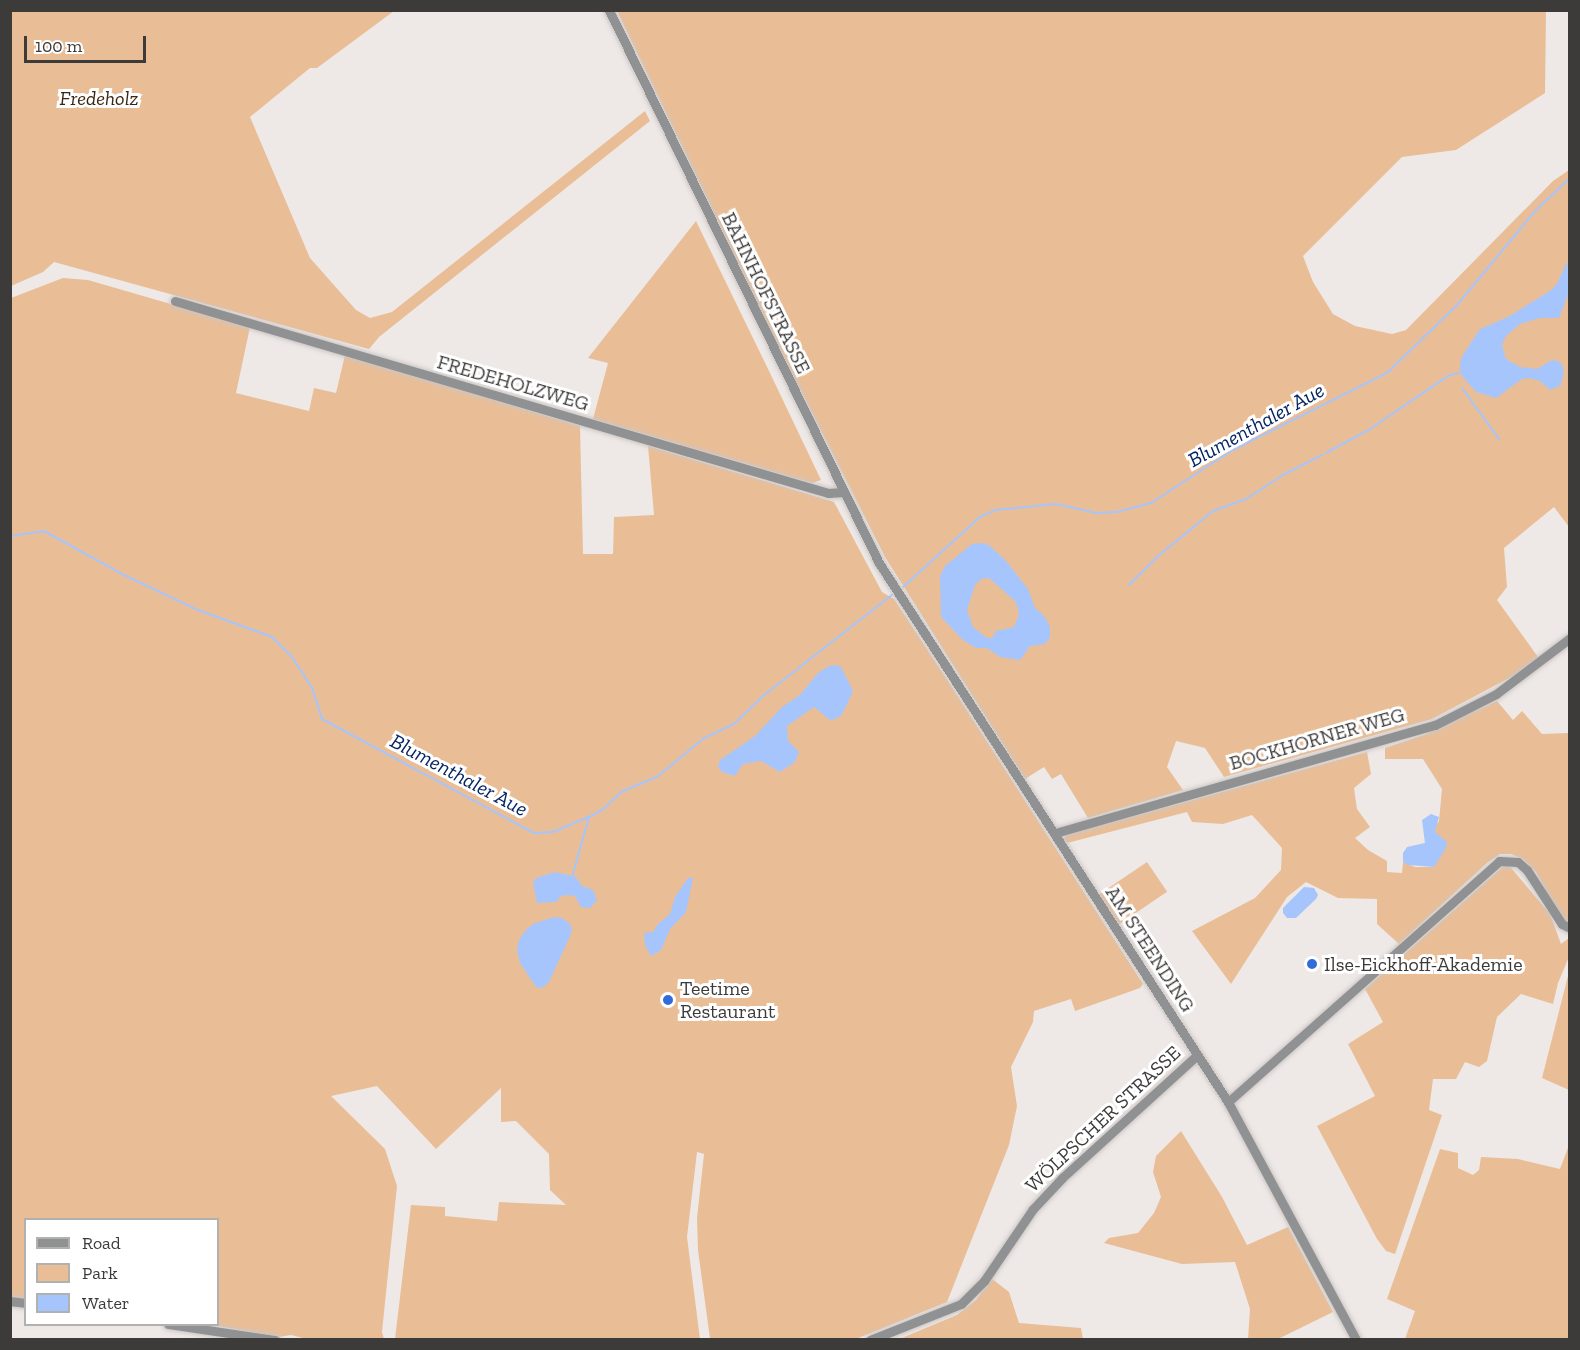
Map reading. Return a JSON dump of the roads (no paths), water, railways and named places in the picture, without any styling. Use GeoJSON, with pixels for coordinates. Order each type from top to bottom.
{"type":"FeatureCollection","features":[{"type":"Feature","properties":{"kind":"street","name":"BAHNHOFSTRASSE"},"geometry":{"type":"LineString","coordinates":[[609,10],[843,492],[895,590]]}},
{"type":"Feature","properties":{"kind":"street","name":"FREDEHOLZWEG"},"geometry":{"type":"LineString","coordinates":[[175,301],[818,490],[843,492]]}},
{"type":"Feature","properties":{"kind":"street","name":"AM STEENDING"},"geometry":{"type":"LineString","coordinates":[[895,590],[1228,1102],[1356,1340]]}},
{"type":"Feature","properties":{"kind":"street","name":"BOCKHORNER WEG"},"geometry":{"type":"LineString","coordinates":[[1055,833],[1435,724],[1496,694],[1569,638]]}},
{"type":"Feature","properties":{"kind":"street"},"geometry":{"type":"LineString","coordinates":[[1228,1102],[1499,861],[1509,859],[1518,862],[1527,870],[1562,924],[1569,928]]}},
{"type":"Feature","properties":{"kind":"street","name":"WÖLPSCHER STRASSE"},"geometry":{"type":"LineString","coordinates":[[870,1340],[961,1304],[984,1281],[1033,1209],[1062,1178],[1197,1055]]}},
{"type":"Feature","properties":{"kind":"street"},"geometry":{"type":"LineString","coordinates":[[181,1326],[275,1340]]}},
{"type":"Feature","properties":{"kind":"water"},"geometry":{"type":"Polygon","coordinates":[[[1567,261],[1569,292],[1559,318],[1540,318],[1520,324],[1506,336],[1502,345],[1506,359],[1520,367],[1537,369],[1552,360],[1558,361],[1562,364],[1564,373],[1560,386],[1550,390],[1540,381],[1529,378],[1522,379],[1496,398],[1476,392],[1462,376],[1460,368],[1461,358],[1480,329],[1508,317],[1550,291],[1557,284],[1567,261]]]}},
{"type":"Feature","properties":{"kind":"water"},"geometry":{"type":"Polygon","coordinates":[[[983,543],[990,546],[1006,561],[1028,589],[1035,608],[1045,617],[1050,627],[1050,637],[1045,644],[1030,646],[1020,660],[1000,657],[987,648],[976,648],[963,640],[941,617],[940,576],[945,566],[972,544],[983,543]],[[989,578],[981,579],[975,585],[967,610],[973,627],[987,638],[992,638],[996,631],[1014,627],[1019,614],[1016,602],[989,578]]]}},
{"type":"Feature","properties":{"kind":"water"},"geometry":{"type":"Polygon","coordinates":[[[829,666],[841,667],[853,691],[841,716],[830,720],[814,707],[787,726],[788,741],[799,752],[795,762],[780,772],[761,761],[743,764],[735,776],[722,772],[718,767],[720,760],[755,736],[782,707],[800,695],[818,673],[829,666]]]}},
{"type":"Feature","properties":{"kind":"water"},"geometry":{"type":"Polygon","coordinates":[[[1431,814],[1439,817],[1435,832],[1447,842],[1446,848],[1434,867],[1408,865],[1403,862],[1403,853],[1407,847],[1425,843],[1422,820],[1431,814]]]}},
{"type":"Feature","properties":{"kind":"water"},"geometry":{"type":"Polygon","coordinates":[[[555,872],[576,877],[582,886],[593,890],[597,900],[590,908],[581,907],[575,896],[567,895],[561,896],[556,902],[537,903],[533,883],[536,878],[555,872]]]}},
{"type":"Feature","properties":{"kind":"water"},"geometry":{"type":"Polygon","coordinates":[[[688,878],[693,878],[686,912],[670,929],[661,950],[651,956],[645,945],[644,933],[653,932],[657,925],[670,914],[675,897],[688,878]]]}},
{"type":"Feature","properties":{"kind":"water"},"geometry":{"type":"Polygon","coordinates":[[[1304,887],[1314,888],[1318,895],[1316,899],[1296,918],[1287,918],[1283,913],[1283,908],[1304,887]]]}},
{"type":"Feature","properties":{"kind":"water"},"geometry":{"type":"Polygon","coordinates":[[[554,917],[562,918],[569,923],[572,929],[549,982],[542,988],[536,987],[520,963],[517,950],[519,940],[533,924],[554,917]]]}},
{"type":"Feature","properties":{"kind":"waterway","name":"Blumenthaler Aue"},"geometry":{"type":"LineString","coordinates":[[903,587],[980,517],[995,510],[1056,504],[1096,513],[1117,512],[1151,503],[1231,451],[1387,373],[1457,305],[1535,211],[1570,178]]}},
{"type":"Feature","properties":{"kind":"waterway"},"geometry":{"type":"LineString","coordinates":[[1326,453],[1370,429],[1448,376],[1461,372]]}},
{"type":"Feature","properties":{"kind":"waterway"},"geometry":{"type":"LineString","coordinates":[[1462,388],[1499,439]]}},
{"type":"Feature","properties":{"kind":"waterway"},"geometry":{"type":"LineString","coordinates":[[1129,585],[1157,557],[1213,511],[1246,499],[1283,475],[1322,455]]}},
{"type":"Feature","properties":{"kind":"waterway","name":"Blumenthaler Aue"},"geometry":{"type":"LineString","coordinates":[[10,536],[44,531],[124,575],[198,610],[272,637],[292,657],[312,688],[322,719],[534,833],[553,832],[589,817],[602,810],[621,792],[657,777],[704,738],[734,724],[763,696],[892,595]]}},
{"type":"Feature","properties":{"kind":"waterway"},"geometry":{"type":"LineString","coordinates":[[572,877],[589,817]]}},
{"type":"Feature","properties":{"kind":"place","name":"Ilse-Eickhoff-Akademie"},"geometry":{"type":"Point","coordinates":[1312,964]}},
{"type":"Feature","properties":{"kind":"place","name":"Teetime Restaurant"},"geometry":{"type":"Point","coordinates":[668,1000]}},
{"type":"Feature","properties":{"kind":"park label","name":"Fredeholz"},"geometry":{"type":"Point","coordinates":[99,98]}}]}
